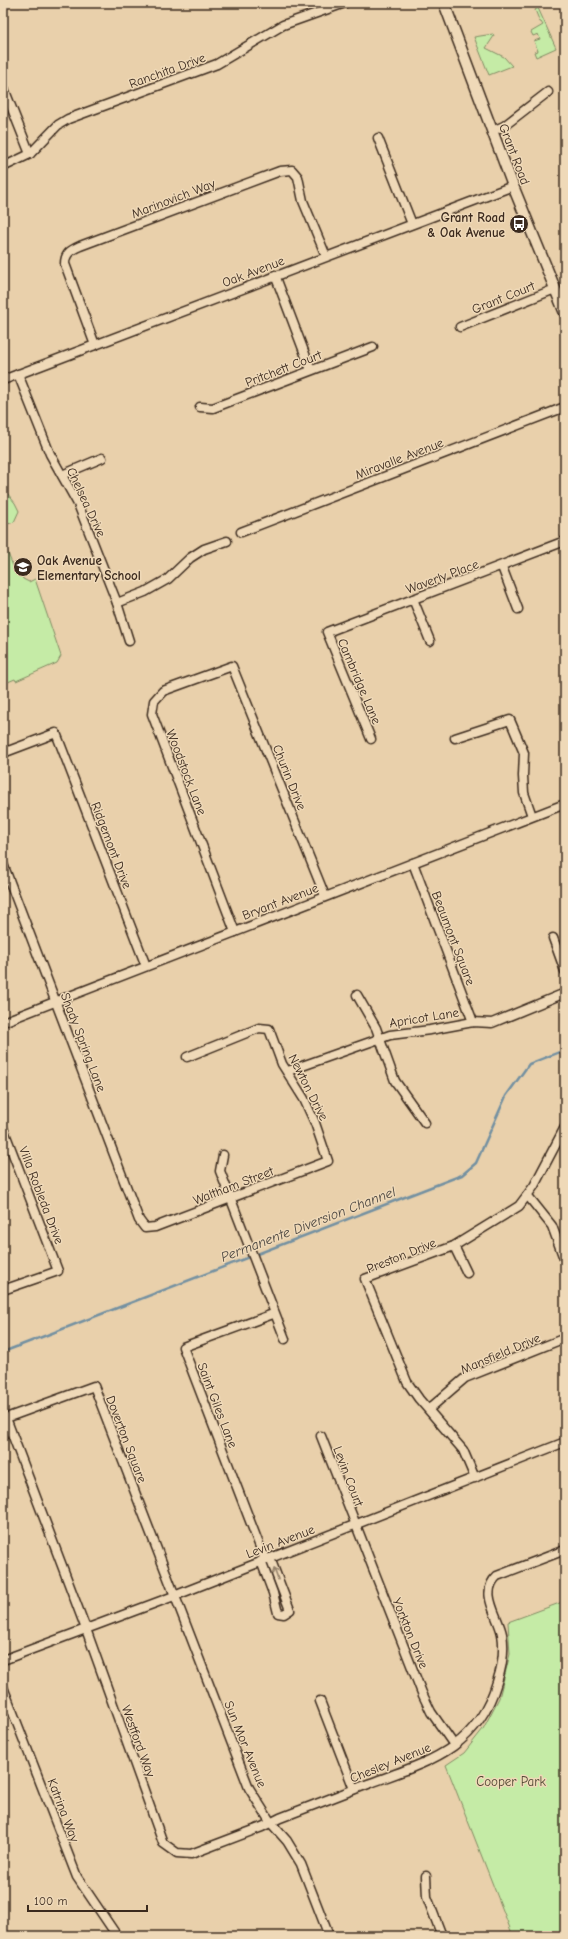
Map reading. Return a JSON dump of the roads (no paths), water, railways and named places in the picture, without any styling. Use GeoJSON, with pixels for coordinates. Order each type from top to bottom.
{"type":"FeatureCollection","features":[{"type":"Feature","properties":{"kind":"main road","name":"Grant Road"},"geometry":{"type":"LineString","coordinates":[[444,3],[513,186],[560,294],[565,313]]}},
{"type":"Feature","properties":{"kind":"street","name":"Ranchita Drive"},"geometry":{"type":"LineString","coordinates":[[3,167],[30,154],[52,130],[68,119],[217,64],[283,25],[345,3]]}},
{"type":"Feature","properties":{"kind":"street"},"geometry":{"type":"LineString","coordinates":[[3,86],[30,154]]}},
{"type":"Feature","properties":{"kind":"street"},"geometry":{"type":"LineString","coordinates":[[492,131],[504,126],[548,92]]}},
{"type":"Feature","properties":{"kind":"street"},"geometry":{"type":"LineString","coordinates":[[378,138],[412,224]]}},
{"type":"Feature","properties":{"kind":"street","name":"Marinovich Way"},"geometry":{"type":"LineString","coordinates":[[95,345],[65,264],[65,258],[69,251],[80,246],[280,171],[292,170],[298,177],[303,201],[326,256]]}},
{"type":"Feature","properties":{"kind":"street","name":"Oak Avenue"},"geometry":{"type":"LineString","coordinates":[[3,380],[275,275],[513,186]]}},
{"type":"Feature","properties":{"kind":"street"},"geometry":{"type":"LineString","coordinates":[[275,275],[312,370]]}},
{"type":"Feature","properties":{"kind":"street","name":"Grant Court"},"geometry":{"type":"LineString","coordinates":[[460,327],[560,294]]}},
{"type":"Feature","properties":{"kind":"street","name":"Pritchett Court"},"geometry":{"type":"LineString","coordinates":[[200,407],[213,408],[373,347]]}},
{"type":"Feature","properties":{"kind":"street","name":"Chelsea Drive"},"geometry":{"type":"LineString","coordinates":[[18,374],[50,454],[78,504],[117,603],[129,641]]}},
{"type":"Feature","properties":{"kind":"street","name":"Miravalle Avenue"},"geometry":{"type":"LineString","coordinates":[[241,532],[565,406]]}},
{"type":"Feature","properties":{"kind":"street"},"geometry":{"type":"LineString","coordinates":[[62,475],[102,458]]}},
{"type":"Feature","properties":{"kind":"street"},"geometry":{"type":"LineString","coordinates":[[117,603],[145,592],[168,579],[190,558],[204,549],[227,541]]}},
{"type":"Feature","properties":{"kind":"street","name":"Waverly Place"},"geometry":{"type":"LineString","coordinates":[[326,632],[502,567],[565,541]]}},
{"type":"Feature","properties":{"kind":"street"},"geometry":{"type":"LineString","coordinates":[[502,567],[518,609]]}},
{"type":"Feature","properties":{"kind":"street"},"geometry":{"type":"LineString","coordinates":[[413,599],[430,641]]}},
{"type":"Feature","properties":{"kind":"street","name":"Cambridge Lane"},"geometry":{"type":"LineString","coordinates":[[326,632],[371,739]]}},
{"type":"Feature","properties":{"kind":"street","name":"Churin Drive"},"geometry":{"type":"LineString","coordinates":[[232,666],[325,896]]}},
{"type":"Feature","properties":{"kind":"street","name":"Woodstock Lane"},"geometry":{"type":"LineString","coordinates":[[232,666],[163,691],[154,701],[152,714],[235,932]]}},
{"type":"Feature","properties":{"kind":"street"},"geometry":{"type":"LineString","coordinates":[[455,738],[510,720],[524,753],[524,793],[532,816]]}},
{"type":"Feature","properties":{"kind":"street","name":"Ridgemont Drive"},"geometry":{"type":"LineString","coordinates":[[3,753],[56,733],[146,966]]}},
{"type":"Feature","properties":{"kind":"street","name":"Bryant Avenue"},"geometry":{"type":"LineString","coordinates":[[3,1022],[565,804]]}},
{"type":"Feature","properties":{"kind":"street","name":"Beaumont Square"},"geometry":{"type":"LineString","coordinates":[[413,863],[473,1022]]}},
{"type":"Feature","properties":{"kind":"street","name":"Shady Spring Lane"},"geometry":{"type":"LineString","coordinates":[[3,864],[139,1220],[145,1228]]}},
{"type":"Feature","properties":{"kind":"street"},"geometry":{"type":"LineString","coordinates":[[553,938],[565,970]]}},
{"type":"Feature","properties":{"kind":"street","name":"Apricot Lane"},"geometry":{"type":"LineString","coordinates":[[288,1071],[379,1038],[473,1022],[492,1023],[565,993]]}},
{"type":"Feature","properties":{"kind":"street"},"geometry":{"type":"LineString","coordinates":[[357,995],[379,1038],[395,1081],[425,1123]]}},
{"type":"Feature","properties":{"kind":"street","name":"Newton Drive"},"geometry":{"type":"LineString","coordinates":[[187,1056],[253,1030],[265,1028],[269,1029],[282,1064],[288,1071],[315,1123],[328,1161]]}},
{"type":"Feature","properties":{"kind":"street","name":"Preston Drive"},"geometry":{"type":"LineString","coordinates":[[475,1478],[463,1450],[407,1382],[365,1279],[454,1246],[519,1206],[528,1196],[565,1127]]}},
{"type":"Feature","properties":{"kind":"street","name":"Villa Robleda Drive"},"geometry":{"type":"LineString","coordinates":[[3,1128],[58,1271],[3,1290]]}},
{"type":"Feature","properties":{"kind":"street"},"geometry":{"type":"LineString","coordinates":[[223,1155],[220,1172],[284,1340]]}},
{"type":"Feature","properties":{"kind":"street","name":"Waltham Street"},"geometry":{"type":"LineString","coordinates":[[145,1228],[155,1227],[328,1161]]}},
{"type":"Feature","properties":{"kind":"street"},"geometry":{"type":"LineString","coordinates":[[528,1196],[552,1226],[565,1261]]}},
{"type":"Feature","properties":{"kind":"street"},"geometry":{"type":"LineString","coordinates":[[454,1246],[467,1273]]}},
{"type":"Feature","properties":{"kind":"street","name":"Saint Giles Lane"},"geometry":{"type":"LineString","coordinates":[[265,1560],[282,1590],[290,1610],[284,1614],[278,1613],[265,1560],[183,1348],[273,1314]]}},
{"type":"Feature","properties":{"kind":"street","name":"Mansfield Drive"},"geometry":{"type":"LineString","coordinates":[[429,1409],[465,1378],[565,1338]]}},
{"type":"Feature","properties":{"kind":"street","name":"Doverton Square"},"geometry":{"type":"LineString","coordinates":[[86,1629],[6,1418],[94,1386],[174,1596]]}},
{"type":"Feature","properties":{"kind":"street","name":"Levin Court"},"geometry":{"type":"LineString","coordinates":[[321,1436],[355,1525]]}},
{"type":"Feature","properties":{"kind":"street","name":"Levin Avenue"},"geometry":{"type":"LineString","coordinates":[[3,1660],[174,1596],[565,1442]]}},
{"type":"Feature","properties":{"kind":"street","name":"Yorkton Drive"},"geometry":{"type":"LineString","coordinates":[[355,1525],[425,1699],[431,1712],[454,1745]]}},
{"type":"Feature","properties":{"kind":"street","name":"Chesley Avenue"},"geometry":{"type":"LineString","coordinates":[[178,1853],[191,1854],[433,1759],[454,1745],[482,1718],[495,1689],[502,1666],[502,1634],[489,1598],[492,1580],[497,1576],[565,1550]]}},
{"type":"Feature","properties":{"kind":"street"},"geometry":{"type":"LineString","coordinates":[[274,1593],[282,1590]]}},
{"type":"Feature","properties":{"kind":"street","name":"Sun Mor Avenue"},"geometry":{"type":"LineString","coordinates":[[174,1596],[250,1788],[270,1823],[287,1841],[301,1864],[329,1936]]}},
{"type":"Feature","properties":{"kind":"street","name":"Westford Way"},"geometry":{"type":"LineString","coordinates":[[86,1629],[163,1843],[178,1853]]}},
{"type":"Feature","properties":{"kind":"street","name":"Katrina Way"},"geometry":{"type":"LineString","coordinates":[[3,1687],[77,1877],[117,1935]]}},
{"type":"Feature","properties":{"kind":"street"},"geometry":{"type":"LineString","coordinates":[[320,1701],[354,1789]]}},
{"type":"Feature","properties":{"kind":"street"},"geometry":{"type":"LineString","coordinates":[[426,1876],[427,1897],[442,1936]]}},
{"type":"Feature","properties":{"kind":"waterway","name":"Permanente Diversion Channel"},"geometry":{"type":"LineString","coordinates":[[3,1352],[462,1175],[476,1163],[506,1096],[529,1064],[565,1050]]}},
{"type":"Feature","properties":{"kind":"place","name":"Grant Road & Oak Avenue"},"geometry":{"type":"Point","coordinates":[519,224]}},
{"type":"Feature","properties":{"kind":"place","name":"Oak Avenue Elementary School"},"geometry":{"type":"Point","coordinates":[23,567]}},
{"type":"Feature","properties":{"kind":"park label","name":"Cooper Park"},"geometry":{"type":"Point","coordinates":[511,1781]}}]}
